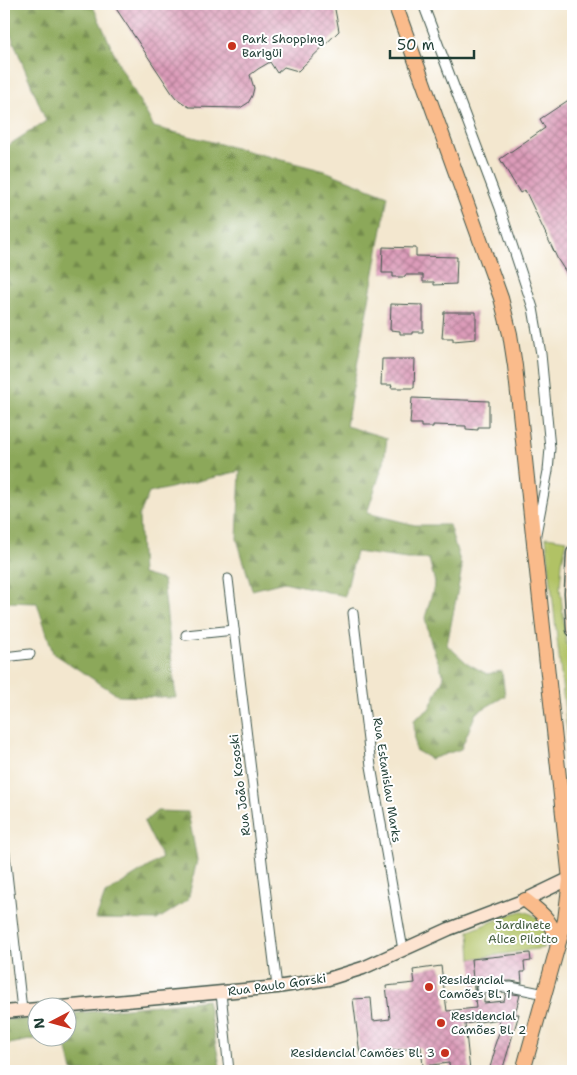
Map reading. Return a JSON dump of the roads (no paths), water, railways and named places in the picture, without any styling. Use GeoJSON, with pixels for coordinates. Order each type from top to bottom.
{"type":"FeatureCollection","features":[{"type":"Feature","properties":{"kind":"main road"},"geometry":{"type":"LineString","coordinates":[[394,4],[487,257],[506,316],[515,366],[571,878],[566,920],[523,1071]]}},
{"type":"Feature","properties":{"kind":"main road"},"geometry":{"type":"LineString","coordinates":[[524,900],[542,912],[548,920],[554,932],[558,948]]}},
{"type":"Feature","properties":{"kind":"street"},"geometry":{"type":"LineString","coordinates":[[423,4],[500,208],[533,308],[541,354],[550,448],[544,498],[534,544]]}},
{"type":"Feature","properties":{"kind":"street"},"geometry":{"type":"LineString","coordinates":[[573,553],[571,592],[573,630]]}},
{"type":"Feature","properties":{"kind":"street","name":"Rua João Kososki"},"geometry":{"type":"LineString","coordinates":[[228,579],[277,987]]}},
{"type":"Feature","properties":{"kind":"street","name":"Rua Estanislau Marks"},"geometry":{"type":"LineString","coordinates":[[353,613],[371,766],[403,950]]}},
{"type":"Feature","properties":{"kind":"street"},"geometry":{"type":"LineString","coordinates":[[186,635],[234,630]]}},
{"type":"Feature","properties":{"kind":"street"},"geometry":{"type":"LineString","coordinates":[[4,657],[30,654]]}},
{"type":"Feature","properties":{"kind":"street"},"geometry":{"type":"LineString","coordinates":[[4,846],[22,1010]]}},
{"type":"Feature","properties":{"kind":"street","name":"Rua Paulo Gorski"},"geometry":{"type":"LineString","coordinates":[[78,1006],[277,987],[320,981],[345,975],[461,924],[524,900],[571,878]]}},
{"type":"Feature","properties":{"kind":"street"},"geometry":{"type":"LineString","coordinates":[[481,988],[511,987],[545,994]]}},
{"type":"Feature","properties":{"kind":"street"},"geometry":{"type":"LineString","coordinates":[[220,993],[229,1071]]}},
{"type":"Feature","properties":{"kind":"street"},"geometry":{"type":"LineString","coordinates":[[4,1012],[28,1010]]}},
{"type":"Feature","properties":{"kind":"place","name":"Park Shopping Barigüi"},"geometry":{"type":"Point","coordinates":[232,46]}},
{"type":"Feature","properties":{"kind":"place","name":"Residencial Camões Bl. 1"},"geometry":{"type":"Point","coordinates":[429,987]}},
{"type":"Feature","properties":{"kind":"place","name":"Residencial Camões Bl. 2"},"geometry":{"type":"Point","coordinates":[441,1023]}},
{"type":"Feature","properties":{"kind":"place","name":"Residencial Camões Bl. 3"},"geometry":{"type":"Point","coordinates":[445,1053]}},
{"type":"Feature","properties":{"kind":"park label","name":"Jardinete Alice Pilotto"},"geometry":{"type":"Point","coordinates":[523,932]}}]}
